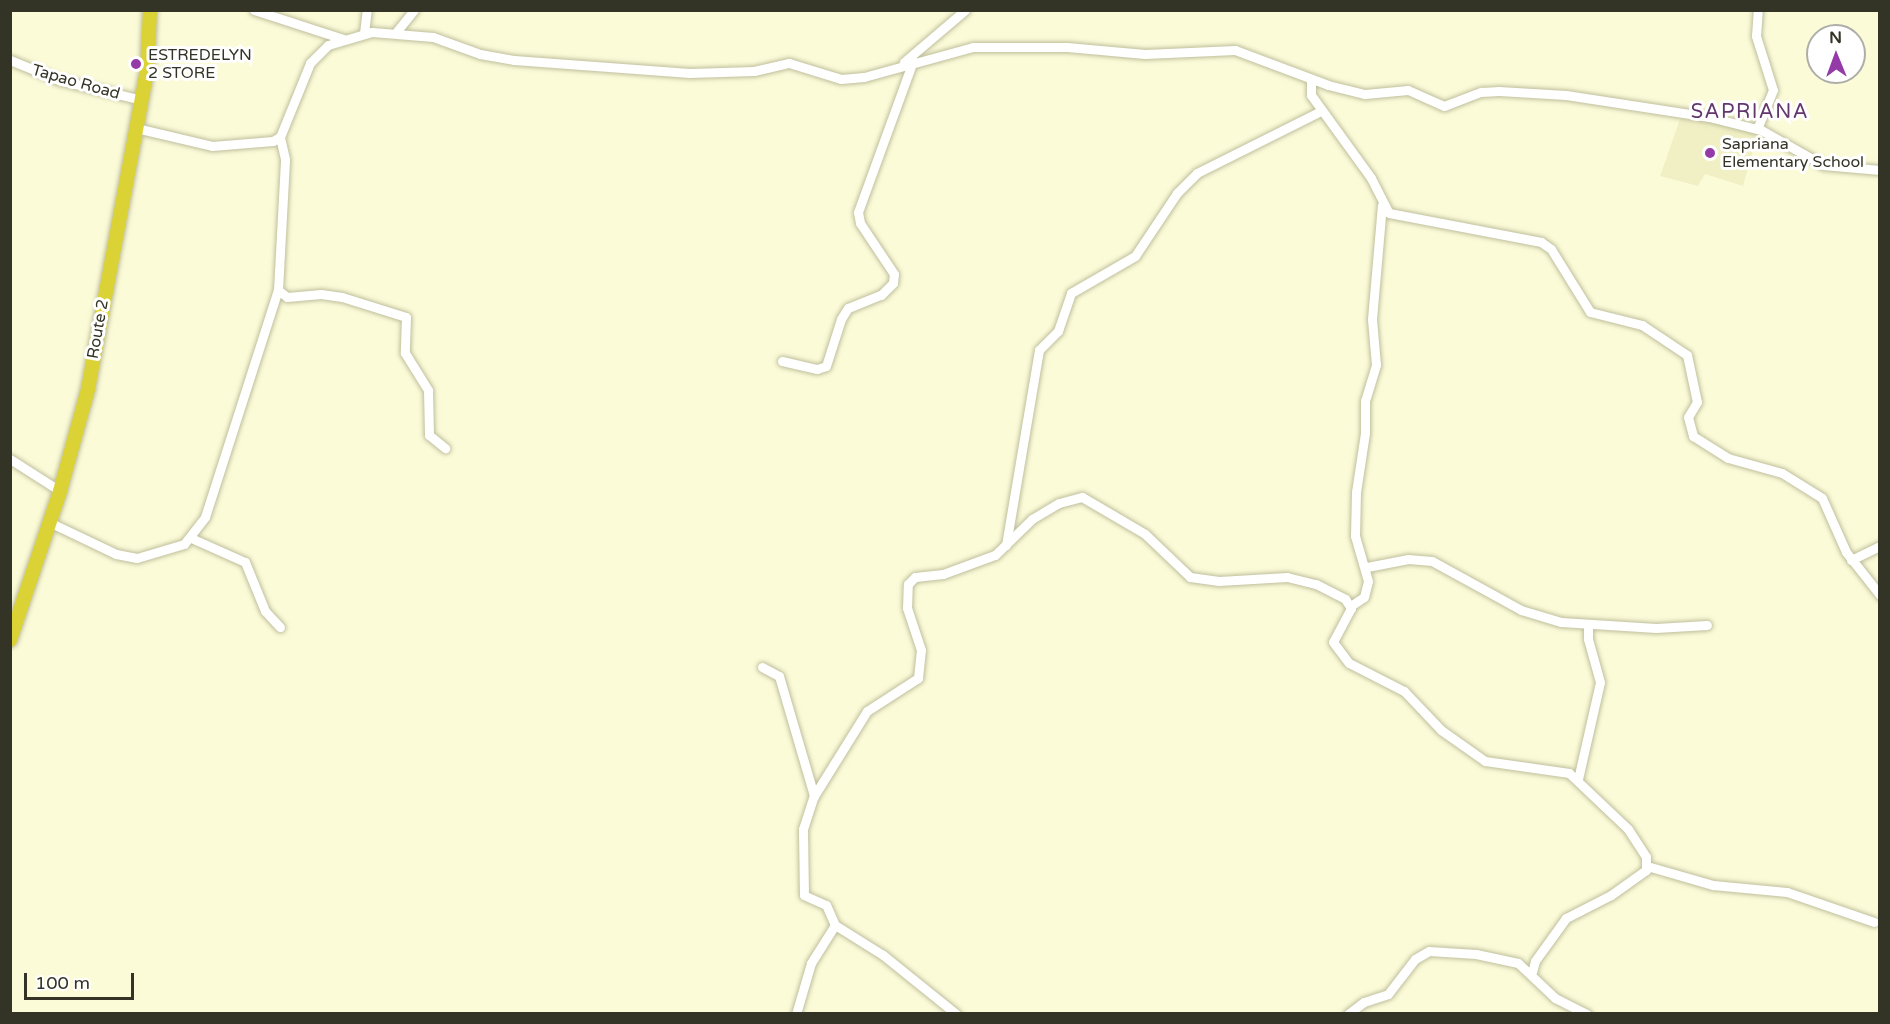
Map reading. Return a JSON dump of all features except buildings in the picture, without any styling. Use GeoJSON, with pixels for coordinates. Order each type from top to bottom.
{"type":"FeatureCollection","features":[{"type":"Feature","properties":{"kind":"highway","name":"Route 2"},"geometry":{"type":"LineString","coordinates":[[10,640],[60,491],[88,389],[142,100],[149,52],[150,10]]}},
{"type":"Feature","properties":{"kind":"street"},"geometry":{"type":"LineString","coordinates":[[254,10],[343,39]]}},
{"type":"Feature","properties":{"kind":"street"},"geometry":{"type":"LineString","coordinates":[[364,33],[367,10]]}},
{"type":"Feature","properties":{"kind":"street"},"geometry":{"type":"LineString","coordinates":[[397,31],[414,10]]}},
{"type":"Feature","properties":{"kind":"street"},"geometry":{"type":"LineString","coordinates":[[900,65],[965,10]]}},
{"type":"Feature","properties":{"kind":"street"},"geometry":{"type":"LineString","coordinates":[[1757,129],[1773,90],[1756,36],[1758,10]]}},
{"type":"Feature","properties":{"kind":"street"},"geometry":{"type":"LineString","coordinates":[[50,522],[127,558],[157,554],[191,538],[205,517],[278,290],[285,159],[280,137],[307,69],[328,45],[364,33],[397,31],[433,37],[500,58],[612,69],[754,71],[789,63],[842,79],[864,77],[913,61],[973,47],[1067,47],[1145,54],[1235,50],[1311,80],[1365,94],[1408,90],[1444,106],[1481,92],[1566,94],[1709,117],[1757,129],[1823,165],[1880,170]]}},
{"type":"Feature","properties":{"kind":"street","name":"Tapao Road"},"geometry":{"type":"LineString","coordinates":[[10,60],[59,80],[142,100]]}},
{"type":"Feature","properties":{"kind":"street"},"geometry":{"type":"LineString","coordinates":[[782,361],[817,369],[826,366],[848,308],[882,294],[894,283],[894,274],[860,223],[858,212],[913,61]]}},
{"type":"Feature","properties":{"kind":"street"},"geometry":{"type":"LineString","coordinates":[[1311,80],[1311,95],[1371,178],[1382,205],[1395,217],[1526,237],[1551,249],[1590,312],[1642,325],[1687,355],[1697,402],[1688,417],[1693,435],[1728,458],[1782,473],[1822,498],[1851,560],[1880,595]]}},
{"type":"Feature","properties":{"kind":"street"},"geometry":{"type":"LineString","coordinates":[[1006,545],[1039,350],[1058,331],[1071,293],[1135,256],[1177,193],[1197,173],[1321,111]]}},
{"type":"Feature","properties":{"kind":"street"},"geometry":{"type":"LineString","coordinates":[[136,128],[212,146],[243,146],[280,137]]}},
{"type":"Feature","properties":{"kind":"street"},"geometry":{"type":"LineString","coordinates":[[1382,205],[1372,310],[1376,365],[1365,401],[1365,433],[1356,492],[1355,536],[1367,567],[1367,589],[1359,602],[1352,605],[1333,642],[1349,663],[1417,700],[1441,730],[1485,761],[1557,769],[1578,778],[1636,839],[1647,866]]}},
{"type":"Feature","properties":{"kind":"street"},"geometry":{"type":"LineString","coordinates":[[278,290],[286,297],[321,294],[342,297],[406,317],[405,353],[428,390],[429,435],[445,448]]}},
{"type":"Feature","properties":{"kind":"street"},"geometry":{"type":"LineString","coordinates":[[10,459],[60,491]]}},
{"type":"Feature","properties":{"kind":"street"},"geometry":{"type":"LineString","coordinates":[[796,1014],[811,963],[835,925],[832,911],[804,895],[802,887],[803,829],[814,796],[867,711],[918,678],[921,650],[907,608],[906,592],[911,578],[943,574],[984,560],[1006,545],[1032,519],[1059,503],[1082,497],[1145,534],[1190,577],[1219,581],[1287,577],[1329,590],[1352,605]]}},
{"type":"Feature","properties":{"kind":"street"},"geometry":{"type":"LineString","coordinates":[[191,538],[244,562],[265,611],[280,627]]}},
{"type":"Feature","properties":{"kind":"street"},"geometry":{"type":"LineString","coordinates":[[1851,560],[1880,546]]}},
{"type":"Feature","properties":{"kind":"street"},"geometry":{"type":"LineString","coordinates":[[1367,567],[1408,560],[1432,561],[1521,610],[1561,622],[1588,625],[1602,622],[1629,627],[1695,628],[1707,625]]}},
{"type":"Feature","properties":{"kind":"street"},"geometry":{"type":"LineString","coordinates":[[1578,778],[1600,682],[1587,639],[1588,625]]}},
{"type":"Feature","properties":{"kind":"street"},"geometry":{"type":"LineString","coordinates":[[762,667],[779,676],[814,796]]}},
{"type":"Feature","properties":{"kind":"street"},"geometry":{"type":"LineString","coordinates":[[1647,866],[1713,885],[1786,892],[1874,922]]}},
{"type":"Feature","properties":{"kind":"street"},"geometry":{"type":"LineString","coordinates":[[1532,972],[1534,961],[1566,918],[1611,895],[1641,876],[1647,866]]}},
{"type":"Feature","properties":{"kind":"street"},"geometry":{"type":"LineString","coordinates":[[835,925],[883,955],[956,1014]]}},
{"type":"Feature","properties":{"kind":"street"},"geometry":{"type":"LineString","coordinates":[[1348,1014],[1364,1002],[1388,994],[1415,959],[1429,951],[1507,959],[1532,972],[1555,998],[1587,1014]]}},
{"type":"Feature","properties":{"kind":"shaded area","name":"Sapriana Elementary School"},"geometry":{"type":"Polygon","coordinates":[[[1680,119],[1715,121],[1758,133],[1743,186],[1705,174],[1698,186],[1660,176],[1680,119]]]}},
{"type":"Feature","properties":{"kind":"place","name":"ESTREDELYN 2 STORE"},"geometry":{"type":"Point","coordinates":[136,64]}},
{"type":"Feature","properties":{"kind":"place","name":"Sapriana Elementary School"},"geometry":{"type":"Point","coordinates":[1710,153]}},
{"type":"Feature","properties":{"kind":"district","name":"SAPRIANA"},"geometry":{"type":"Point","coordinates":[1750,112]}}]}
